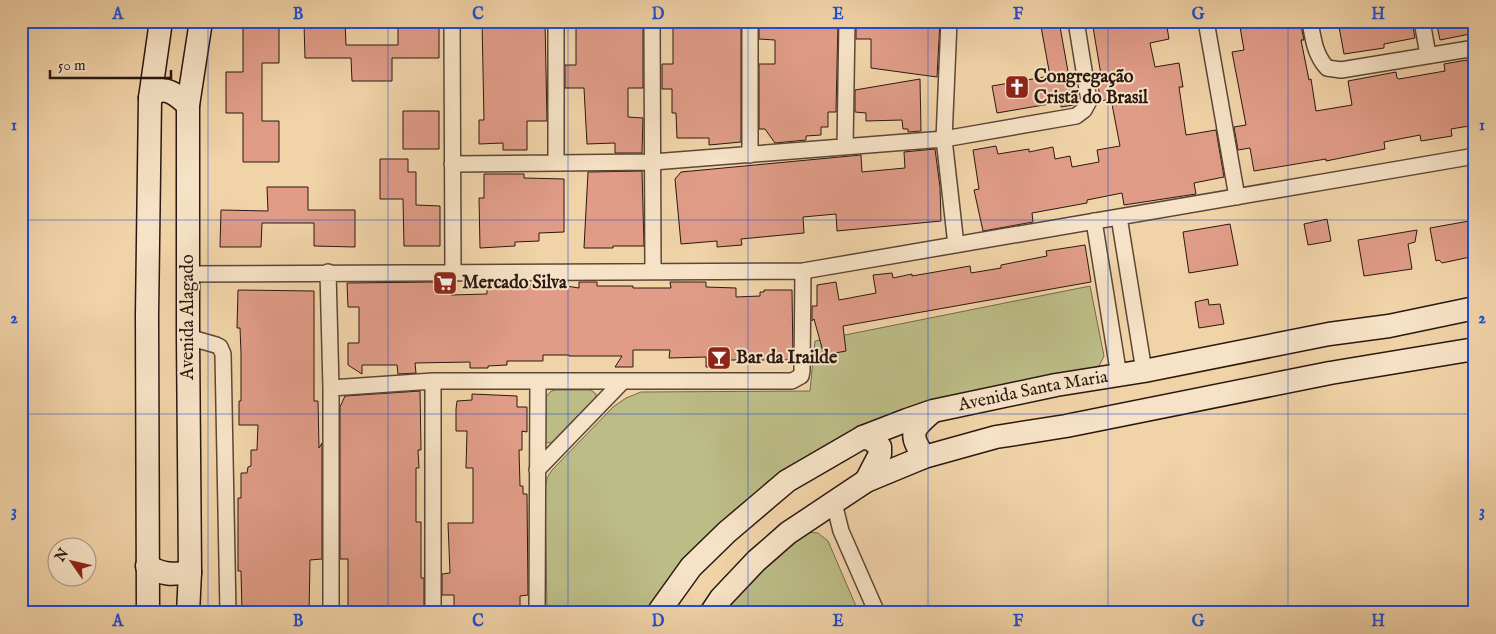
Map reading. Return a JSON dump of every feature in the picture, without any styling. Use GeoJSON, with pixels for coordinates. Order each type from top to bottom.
{"type":"FeatureCollection","features":[{"type":"Feature","properties":{"kind":"main road"},"geometry":{"type":"LineString","coordinates":[[148,613],[147,315],[150,98],[161,21]]}},
{"type":"Feature","properties":{"kind":"main road","name":"Avenida Alagado"},"geometry":{"type":"LineString","coordinates":[[188,613],[190,572],[188,105],[201,21]]}},
{"type":"Feature","properties":{"kind":"main road"},"geometry":{"type":"LineString","coordinates":[[150,98],[159,91],[166,90],[178,95],[188,105]]}},
{"type":"Feature","properties":{"kind":"main road","name":"Avenida Santa Maria"},"geometry":{"type":"LineString","coordinates":[[658,613],[691,567],[727,532],[787,481],[863,437],[932,411],[1056,386],[1144,372],[1329,334],[1389,326],[1475,308]]}},
{"type":"Feature","properties":{"kind":"main road"},"geometry":{"type":"LineString","coordinates":[[1389,326],[1383,334],[1378,348],[1383,357],[1392,362]]}},
{"type":"Feature","properties":{"kind":"main road"},"geometry":{"type":"LineString","coordinates":[[1329,334],[1336,340],[1344,353],[1339,364],[1330,373]]}},
{"type":"Feature","properties":{"kind":"main road"},"geometry":{"type":"LineString","coordinates":[[711,613],[721,598],[756,561],[796,528],[866,481],[924,457],[996,437],[1076,424],[1330,373],[1475,349]]}},
{"type":"Feature","properties":{"kind":"main road"},"geometry":{"type":"LineString","coordinates":[[924,457],[914,441],[914,434],[917,426],[932,411]]}},
{"type":"Feature","properties":{"kind":"main road"},"geometry":{"type":"LineString","coordinates":[[863,437],[872,440],[880,447],[880,454],[866,481]]}},
{"type":"Feature","properties":{"kind":"main road"},"geometry":{"type":"LineString","coordinates":[[147,566],[171,575],[190,572]]}},
{"type":"Feature","properties":{"kind":"street"},"geometry":{"type":"LineString","coordinates":[[452,21],[453,272]]}},
{"type":"Feature","properties":{"kind":"street"},"geometry":{"type":"LineString","coordinates":[[556,21],[556,163]]}},
{"type":"Feature","properties":{"kind":"street"},"geometry":{"type":"LineString","coordinates":[[652,21],[653,271]]}},
{"type":"Feature","properties":{"kind":"street"},"geometry":{"type":"LineString","coordinates":[[750,21],[750,155]]}},
{"type":"Feature","properties":{"kind":"street"},"geometry":{"type":"LineString","coordinates":[[845,147],[847,21]]}},
{"type":"Feature","properties":{"kind":"street"},"geometry":{"type":"LineString","coordinates":[[949,21],[944,139],[956,245]]}},
{"type":"Feature","properties":{"kind":"street"},"geometry":{"type":"LineString","coordinates":[[452,164],[653,162],[750,155],[944,139],[1076,116],[1084,110],[1090,101],[1076,21]]}},
{"type":"Feature","properties":{"kind":"street"},"geometry":{"type":"LineString","coordinates":[[1206,21],[1237,197]]}},
{"type":"Feature","properties":{"kind":"street"},"geometry":{"type":"LineString","coordinates":[[1310,21],[1315,48],[1320,60],[1327,68],[1341,70],[1475,48]]}},
{"type":"Feature","properties":{"kind":"street"},"geometry":{"type":"LineString","coordinates":[[1422,21],[1428,55]]}},
{"type":"Feature","properties":{"kind":"street"},"geometry":{"type":"LineString","coordinates":[[188,274],[803,271],[1475,156]]}},
{"type":"Feature","properties":{"kind":"street"},"geometry":{"type":"LineString","coordinates":[[1119,217],[1144,372]]}},
{"type":"Feature","properties":{"kind":"street"},"geometry":{"type":"LineString","coordinates":[[1094,221],[1119,376]]}},
{"type":"Feature","properties":{"kind":"street"},"geometry":{"type":"LineString","coordinates":[[331,388],[433,381],[797,380],[801,376],[802,371],[803,271]]}},
{"type":"Feature","properties":{"kind":"street"},"geometry":{"type":"LineString","coordinates":[[328,272],[331,388],[331,613]]}},
{"type":"Feature","properties":{"kind":"street"},"geometry":{"type":"LineString","coordinates":[[188,337],[220,347],[223,354],[228,613]]}},
{"type":"Feature","properties":{"kind":"street"},"geometry":{"type":"LineString","coordinates":[[433,381],[433,613]]}},
{"type":"Feature","properties":{"kind":"street"},"geometry":{"type":"LineString","coordinates":[[536,613],[538,381]]}},
{"type":"Feature","properties":{"kind":"street"},"geometry":{"type":"LineString","coordinates":[[537,470],[623,381]]}},
{"type":"Feature","properties":{"kind":"street"},"geometry":{"type":"LineString","coordinates":[[834,503],[841,532],[877,613]]}},
{"type":"Feature","properties":{"kind":"green space"},"geometry":{"type":"Polygon","coordinates":[[[1090,286],[1104,356],[1099,366],[1092,369],[963,393],[921,405],[879,421],[839,439],[801,461],[731,513],[670,577],[644,613],[547,613],[545,487],[547,478],[552,470],[613,407],[626,398],[641,392],[810,391],[815,341],[1090,286]]]}},
{"type":"Feature","properties":{"kind":"green space"},"geometry":{"type":"Polygon","coordinates":[[[591,390],[596,394],[596,397],[552,442],[548,443],[545,442],[545,398],[551,391],[591,390]]]}},
{"type":"Feature","properties":{"kind":"green space"},"geometry":{"type":"Polygon","coordinates":[[[805,532],[818,533],[828,541],[859,613],[718,613],[725,603],[805,532]]]}},
{"type":"Feature","properties":{"kind":"building"},"geometry":{"type":"Polygon","coordinates":[[[482,21],[545,21],[547,121],[527,121],[527,150],[503,150],[503,143],[479,144],[479,120],[484,120],[482,21]]]}},
{"type":"Feature","properties":{"kind":"building"},"geometry":{"type":"Polygon","coordinates":[[[576,21],[643,21],[643,88],[628,88],[628,117],[643,118],[642,153],[615,153],[615,143],[587,144],[584,88],[565,88],[565,65],[576,65],[576,21]]]}},
{"type":"Feature","properties":{"kind":"building"},"geometry":{"type":"Polygon","coordinates":[[[673,21],[741,21],[741,142],[709,145],[709,138],[677,138],[676,113],[672,113],[672,89],[662,89],[662,64],[673,64],[673,21]]]}},
{"type":"Feature","properties":{"kind":"building"},"geometry":{"type":"Polygon","coordinates":[[[759,21],[838,21],[836,112],[828,112],[828,127],[821,127],[821,135],[806,136],[806,140],[775,143],[765,129],[759,129],[759,64],[775,64],[775,40],[759,39],[759,21]]]}},
{"type":"Feature","properties":{"kind":"building"},"geometry":{"type":"Polygon","coordinates":[[[856,21],[940,21],[937,77],[871,68],[871,39],[856,39],[856,21]]]}},
{"type":"Feature","properties":{"kind":"building"},"geometry":{"type":"Polygon","coordinates":[[[1040,21],[1059,21],[1074,105],[1061,107],[1061,102],[997,113],[992,86],[1050,76],[1040,21]]]}},
{"type":"Feature","properties":{"kind":"building"},"geometry":{"type":"Polygon","coordinates":[[[1092,21],[1166,21],[1169,39],[1150,43],[1155,67],[1179,63],[1183,87],[1179,87],[1186,135],[1216,130],[1224,177],[1194,183],[1196,194],[1124,205],[1122,193],[1087,200],[1087,203],[1032,213],[1033,222],[983,231],[974,190],[979,189],[973,150],[996,146],[998,154],[1029,149],[1029,152],[1053,147],[1055,159],[1070,156],[1072,167],[1099,162],[1097,150],[1120,146],[1111,99],[1101,101],[1096,76],[1101,75],[1092,21]]]}},
{"type":"Feature","properties":{"kind":"building"},"geometry":{"type":"Polygon","coordinates":[[[1239,21],[1300,21],[1304,40],[1301,40],[1309,80],[1311,79],[1316,111],[1352,105],[1348,81],[1396,72],[1399,79],[1445,71],[1444,64],[1467,60],[1470,75],[1475,74],[1475,125],[1451,129],[1452,136],[1421,141],[1420,135],[1384,142],[1385,149],[1326,161],[1326,159],[1254,171],[1250,148],[1238,150],[1234,127],[1246,125],[1232,52],[1244,50],[1239,21]]]}},
{"type":"Feature","properties":{"kind":"building"},"geometry":{"type":"Polygon","coordinates":[[[1338,21],[1412,21],[1415,38],[1384,44],[1384,48],[1344,54],[1338,21]]]}},
{"type":"Feature","properties":{"kind":"building"},"geometry":{"type":"Polygon","coordinates":[[[1436,21],[1475,21],[1475,33],[1440,40],[1436,21]]]}},
{"type":"Feature","properties":{"kind":"building"},"geometry":{"type":"Polygon","coordinates":[[[243,22],[279,22],[279,63],[262,63],[262,121],[279,121],[279,162],[243,162],[243,113],[226,113],[226,72],[243,72],[243,22]]]}},
{"type":"Feature","properties":{"kind":"building"},"geometry":{"type":"Polygon","coordinates":[[[345,22],[346,45],[398,45],[398,22],[439,22],[439,58],[392,58],[392,81],[352,81],[351,58],[305,58],[304,23],[345,22]]]}},
{"type":"Feature","properties":{"kind":"building"},"geometry":{"type":"Polygon","coordinates":[[[920,79],[921,131],[908,132],[908,129],[903,129],[902,120],[866,121],[866,113],[855,112],[855,90],[920,79]]]}},
{"type":"Feature","properties":{"kind":"building"},"geometry":{"type":"Polygon","coordinates":[[[403,111],[439,111],[439,149],[403,149],[403,111]]]}},
{"type":"Feature","properties":{"kind":"building"},"geometry":{"type":"Polygon","coordinates":[[[935,149],[940,187],[941,221],[837,231],[836,214],[803,217],[804,233],[741,239],[742,245],[717,247],[717,241],[681,244],[675,179],[681,172],[861,155],[862,172],[905,168],[904,152],[935,149]]]}},
{"type":"Feature","properties":{"kind":"building"},"geometry":{"type":"Polygon","coordinates":[[[380,159],[408,159],[408,172],[416,172],[416,205],[440,206],[440,246],[404,246],[403,199],[380,199],[380,159]]]}},
{"type":"Feature","properties":{"kind":"building"},"geometry":{"type":"Polygon","coordinates":[[[642,171],[644,246],[584,248],[588,172],[642,171]]]}},
{"type":"Feature","properties":{"kind":"building"},"geometry":{"type":"Polygon","coordinates":[[[484,174],[524,174],[524,178],[564,179],[564,232],[539,233],[539,241],[515,242],[515,246],[480,248],[479,198],[484,198],[484,174]]]}},
{"type":"Feature","properties":{"kind":"building"},"geometry":{"type":"Polygon","coordinates":[[[267,187],[308,187],[308,210],[355,210],[355,247],[314,246],[314,223],[262,223],[261,247],[220,247],[221,210],[268,211],[267,187]]]}},
{"type":"Feature","properties":{"kind":"building"},"geometry":{"type":"Polygon","coordinates":[[[1327,219],[1331,241],[1308,245],[1304,224],[1327,219]]]}},
{"type":"Feature","properties":{"kind":"building"},"geometry":{"type":"Polygon","coordinates":[[[1475,220],[1475,256],[1442,263],[1439,260],[1436,261],[1430,228],[1475,220]]]}},
{"type":"Feature","properties":{"kind":"building"},"geometry":{"type":"Polygon","coordinates":[[[1230,224],[1238,265],[1189,273],[1183,232],[1230,224]]]}},
{"type":"Feature","properties":{"kind":"building"},"geometry":{"type":"Polygon","coordinates":[[[1417,230],[1415,242],[1408,244],[1412,269],[1364,276],[1358,240],[1417,230]]]}},
{"type":"Feature","properties":{"kind":"building"},"geometry":{"type":"Polygon","coordinates":[[[1085,245],[1091,282],[843,326],[846,351],[824,355],[814,319],[812,321],[812,306],[817,306],[817,285],[836,282],[839,300],[876,293],[873,275],[892,273],[893,278],[970,266],[971,273],[1001,268],[1001,265],[1047,256],[1046,251],[1085,245]]]}},
{"type":"Feature","properties":{"kind":"building"},"geometry":{"type":"Polygon","coordinates":[[[434,282],[434,288],[451,288],[451,295],[487,294],[487,283],[560,285],[579,288],[579,282],[597,282],[597,286],[671,288],[670,282],[706,282],[706,287],[736,288],[736,297],[760,296],[760,292],[764,292],[764,290],[792,290],[793,360],[724,360],[724,367],[706,367],[706,357],[669,358],[670,350],[633,350],[633,367],[615,367],[622,356],[569,355],[543,355],[543,361],[507,361],[507,365],[488,366],[488,368],[470,368],[470,362],[415,363],[416,373],[398,374],[397,365],[362,365],[362,374],[348,365],[348,343],[359,343],[359,307],[348,307],[347,283],[434,282]]]}},
{"type":"Feature","properties":{"kind":"building"},"geometry":{"type":"Polygon","coordinates":[[[238,290],[314,291],[314,401],[318,401],[319,448],[322,443],[322,559],[310,560],[309,613],[242,613],[241,571],[238,571],[238,498],[241,498],[241,473],[247,473],[248,467],[251,466],[251,450],[257,450],[258,425],[239,425],[241,353],[240,328],[237,328],[238,290]]]}},
{"type":"Feature","properties":{"kind":"building"},"geometry":{"type":"Polygon","coordinates":[[[1208,299],[1209,305],[1220,304],[1224,324],[1199,328],[1195,302],[1208,299]]]}},
{"type":"Feature","properties":{"kind":"building"},"geometry":{"type":"Polygon","coordinates":[[[420,391],[421,450],[418,450],[419,468],[416,468],[416,522],[421,522],[421,578],[424,578],[424,613],[348,613],[348,559],[340,559],[340,407],[345,396],[420,391]]]}},
{"type":"Feature","properties":{"kind":"building"},"geometry":{"type":"Polygon","coordinates":[[[472,394],[517,396],[517,407],[527,407],[527,432],[522,431],[522,450],[519,450],[520,486],[523,486],[523,494],[527,494],[528,595],[520,596],[520,613],[454,611],[454,595],[442,595],[442,574],[450,573],[448,523],[473,523],[473,468],[466,468],[467,431],[456,431],[457,401],[472,400],[472,394]]]}},
{"type":"Feature","properties":{"kind":"place","name":"Congregação Cristã do Brasil"},"geometry":{"type":"Point","coordinates":[1017,87]}},
{"type":"Feature","properties":{"kind":"place","name":"Mercado Silva"},"geometry":{"type":"Point","coordinates":[445,283]}},
{"type":"Feature","properties":{"kind":"place","name":"Bar da Irailde"},"geometry":{"type":"Point","coordinates":[719,358]}}]}
